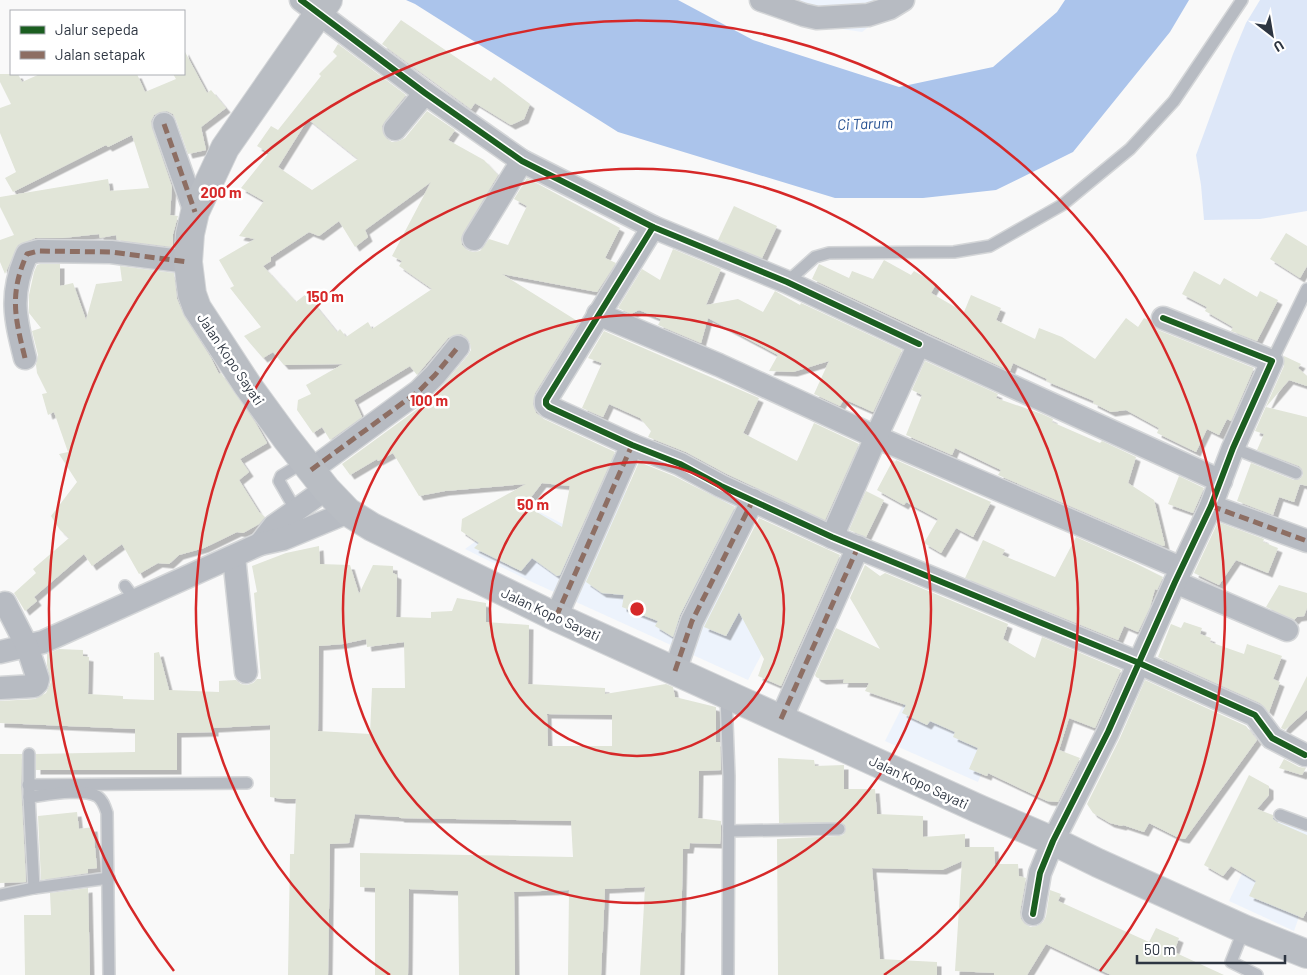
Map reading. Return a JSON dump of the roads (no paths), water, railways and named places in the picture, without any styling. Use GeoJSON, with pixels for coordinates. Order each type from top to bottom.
{"type":"FeatureCollection","features":[{"type":"Feature","properties":{"kind":"main road","name":"Jalan Kopo Sayati"},"geometry":{"type":"LineString","coordinates":[[316,4],[226,148],[195,212],[190,234],[188,262],[197,308],[248,386],[314,473],[348,512],[372,527],[556,617],[1244,929],[1305,950]]}},
{"type":"Feature","properties":{"kind":"street"},"geometry":{"type":"LineString","coordinates":[[761,0],[817,18],[870,7],[890,8],[903,0]]}},
{"type":"Feature","properties":{"kind":"street"},"geometry":{"type":"LineString","coordinates":[[316,4],[425,93],[522,161],[653,227],[787,282],[1220,481]]}},
{"type":"Feature","properties":{"kind":"street"},"geometry":{"type":"LineString","coordinates":[[394,130],[425,93]]}},
{"type":"Feature","properties":{"kind":"street"},"geometry":{"type":"LineString","coordinates":[[164,124],[195,212]]}},
{"type":"Feature","properties":{"kind":"street"},"geometry":{"type":"LineString","coordinates":[[474,238],[522,161]]}},
{"type":"Feature","properties":{"kind":"street"},"geometry":{"type":"LineString","coordinates":[[653,227],[546,400],[546,404],[549,407],[632,445],[680,464],[832,537],[1139,663],[1255,715],[1272,738],[1305,755]]}},
{"type":"Feature","properties":{"kind":"street"},"geometry":{"type":"LineString","coordinates":[[24,358],[15,319],[14,302],[23,262],[27,254],[38,251],[110,252],[140,254],[188,262]]}},
{"type":"Feature","properties":{"kind":"street"},"geometry":{"type":"LineString","coordinates":[[598,314],[719,365],[1178,575],[1288,630]]}},
{"type":"Feature","properties":{"kind":"street"},"geometry":{"type":"LineString","coordinates":[[1033,914],[1046,838],[1108,732],[1210,506],[1233,448],[1272,361],[1163,318]]}},
{"type":"Feature","properties":{"kind":"street"},"geometry":{"type":"LineString","coordinates":[[832,537],[919,344]]}},
{"type":"Feature","properties":{"kind":"street"},"geometry":{"type":"LineString","coordinates":[[260,544],[274,526],[295,510],[314,473],[419,391],[435,375],[458,346]]}},
{"type":"Feature","properties":{"kind":"street"},"geometry":{"type":"LineString","coordinates":[[556,617],[632,445]]}},
{"type":"Feature","properties":{"kind":"street"},"geometry":{"type":"LineString","coordinates":[[675,671],[692,621],[753,500]]}},
{"type":"Feature","properties":{"kind":"street"},"geometry":{"type":"LineString","coordinates":[[1210,506],[1307,541]]}},
{"type":"Feature","properties":{"kind":"street"},"geometry":{"type":"LineString","coordinates":[[0,652],[43,642],[130,593],[234,557],[260,544],[283,538],[348,512]]}},
{"type":"Feature","properties":{"kind":"street"},"geometry":{"type":"LineString","coordinates":[[780,719],[858,547]]}},
{"type":"Feature","properties":{"kind":"street"},"geometry":{"type":"LineString","coordinates":[[234,557],[246,672]]}},
{"type":"Feature","properties":{"kind":"street"},"geometry":{"type":"LineString","coordinates":[[0,688],[34,686],[38,679],[27,646],[5,603]]}},
{"type":"Feature","properties":{"kind":"lane"},"geometry":{"type":"LineString","coordinates":[[787,282],[816,257],[829,253],[954,252],[990,246],[1062,205],[1130,149],[1174,101],[1242,0]]}},
{"type":"Feature","properties":{"kind":"lane"},"geometry":{"type":"LineString","coordinates":[[1272,361],[1307,289]]}},
{"type":"Feature","properties":{"kind":"lane"},"geometry":{"type":"LineString","coordinates":[[1233,448],[1296,473]]}},
{"type":"Feature","properties":{"kind":"lane"},"geometry":{"type":"LineString","coordinates":[[307,529],[279,481],[282,476],[314,473]]}},
{"type":"Feature","properties":{"kind":"lane"},"geometry":{"type":"LineString","coordinates":[[726,694],[729,776],[728,975]]}},
{"type":"Feature","properties":{"kind":"lane"},"geometry":{"type":"LineString","coordinates":[[29,754],[34,888]]}},
{"type":"Feature","properties":{"kind":"lane"},"geometry":{"type":"LineString","coordinates":[[29,791],[247,783]]}},
{"type":"Feature","properties":{"kind":"lane"},"geometry":{"type":"LineString","coordinates":[[29,791],[86,793],[97,797],[103,803],[107,813],[109,975]]}},
{"type":"Feature","properties":{"kind":"lane"},"geometry":{"type":"LineString","coordinates":[[1280,815],[1307,826]]}},
{"type":"Feature","properties":{"kind":"lane"},"geometry":{"type":"LineString","coordinates":[[729,832],[838,829]]}},
{"type":"Feature","properties":{"kind":"lane"},"geometry":{"type":"LineString","coordinates":[[0,895],[34,888],[109,878]]}},
{"type":"Feature","properties":{"kind":"lane"},"geometry":{"type":"LineString","coordinates":[[1244,929],[1231,962],[1257,975]]}},
{"type":"Feature","properties":{"kind":"water","name":"Ci Tarum"},"geometry":{"type":"Polygon","coordinates":[[[406,0],[678,0],[753,40],[899,87],[993,67],[1057,12],[1065,0],[1189,0],[1170,32],[1073,152],[996,190],[923,198],[835,198],[618,132],[406,0]]]}}]}
